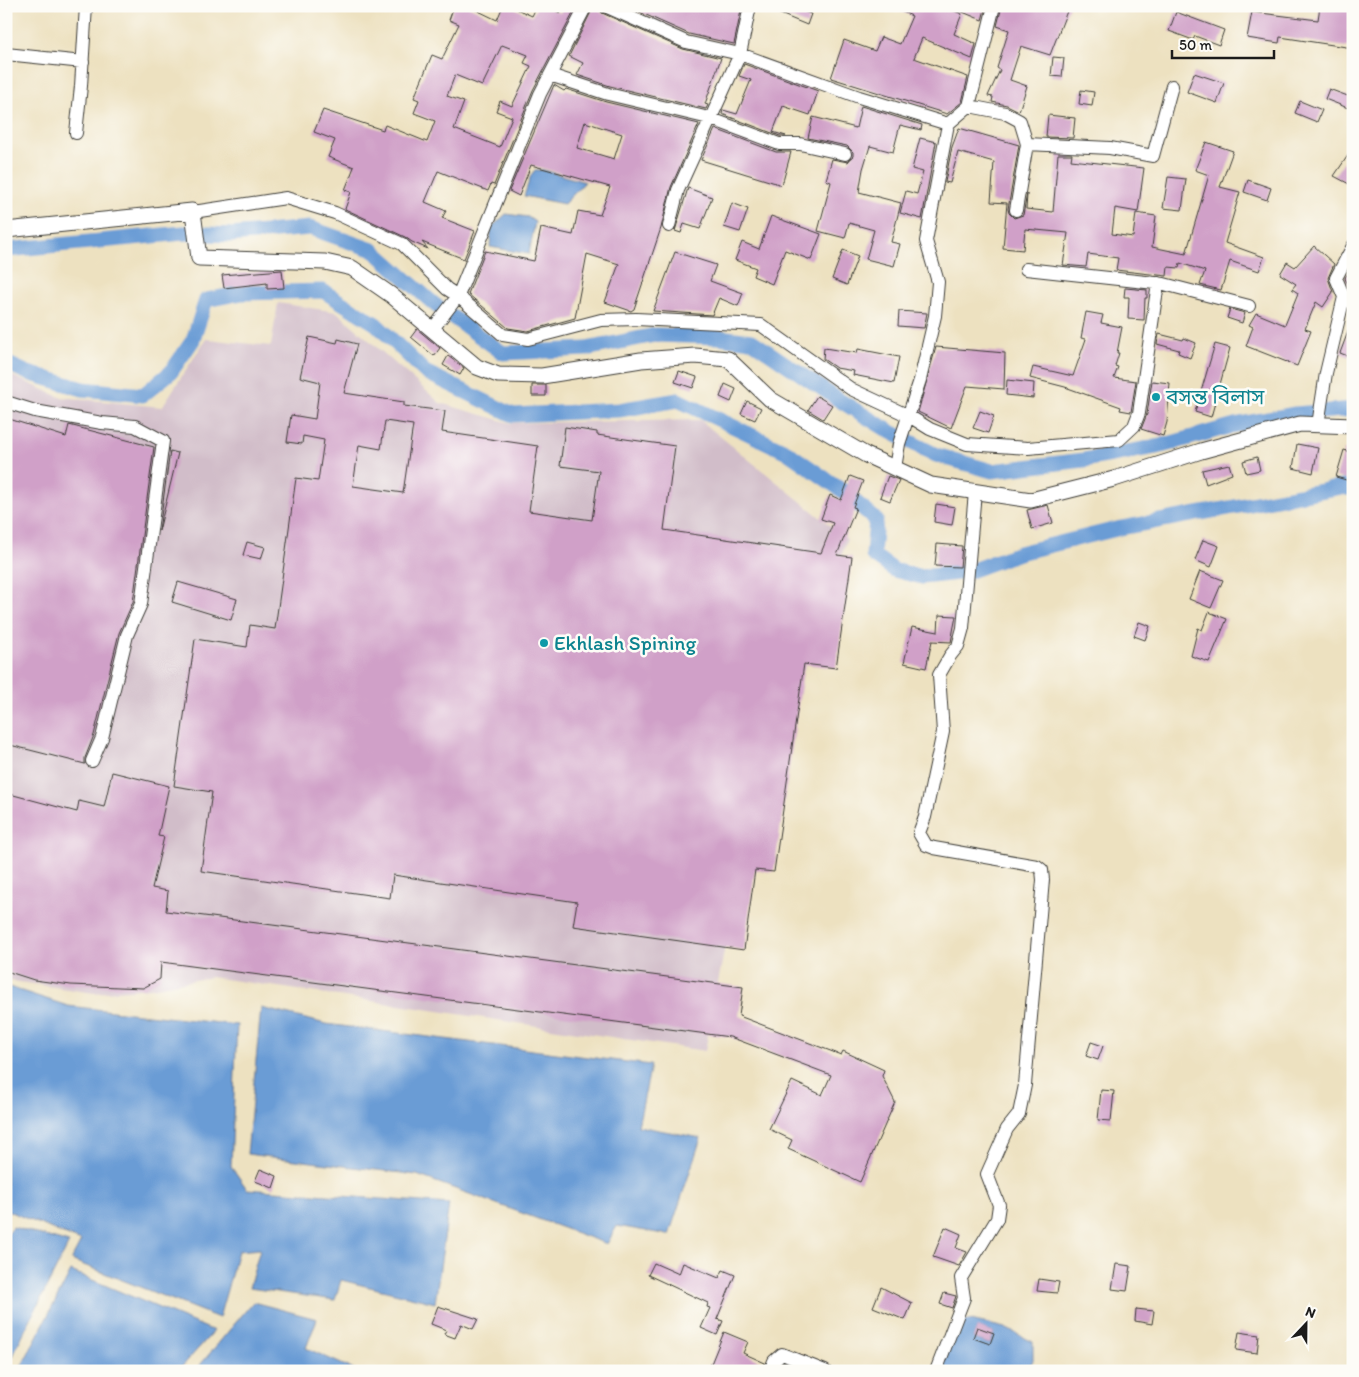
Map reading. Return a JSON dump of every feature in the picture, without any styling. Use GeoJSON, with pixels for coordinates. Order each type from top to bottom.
{"type":"FeatureCollection","features":[{"type":"Feature","properties":{"kind":"street"},"geometry":{"type":"LineString","coordinates":[[76,133],[86,6]]}},
{"type":"Feature","properties":{"kind":"street"},"geometry":{"type":"LineString","coordinates":[[432,330],[457,299],[540,94],[586,6]]}},
{"type":"Feature","properties":{"kind":"street"},"geometry":{"type":"LineString","coordinates":[[605,6],[686,42],[740,54],[859,97],[948,124]]}},
{"type":"Feature","properties":{"kind":"street"},"geometry":{"type":"LineString","coordinates":[[669,226],[678,190],[709,118],[740,54],[750,6]]}},
{"type":"Feature","properties":{"kind":"street"},"geometry":{"type":"LineString","coordinates":[[895,468],[899,444],[920,380],[934,316],[938,282],[926,241],[948,124],[969,106],[994,6]]}},
{"type":"Feature","properties":{"kind":"street"},"geometry":{"type":"LineString","coordinates":[[6,54],[83,62]]}},
{"type":"Feature","properties":{"kind":"street"},"geometry":{"type":"LineString","coordinates":[[550,75],[608,94],[709,118],[779,144],[800,144],[845,154]]}},
{"type":"Feature","properties":{"kind":"street"},"geometry":{"type":"LineString","coordinates":[[1027,144],[1110,148],[1153,156],[1172,86]]}},
{"type":"Feature","properties":{"kind":"street"},"geometry":{"type":"LineString","coordinates":[[969,106],[1005,113],[1020,121],[1027,144],[1016,210]]}},
{"type":"Feature","properties":{"kind":"street"},"geometry":{"type":"LineString","coordinates":[[6,230],[192,211],[286,198],[335,213],[402,244],[457,299],[503,335],[528,339],[601,320],[636,319],[760,325],[851,388],[930,429],[966,444],[1028,448],[1119,440],[1134,426],[1139,413],[1158,283]]}},
{"type":"Feature","properties":{"kind":"street"},"geometry":{"type":"LineString","coordinates":[[192,211],[199,258],[325,262],[352,268],[391,295],[477,367],[498,375],[542,376],[641,360],[695,356],[728,359],[770,399],[866,455],[931,485],[1031,500],[1114,479],[1201,451],[1300,424],[1353,426]]}},
{"type":"Feature","properties":{"kind":"street"},"geometry":{"type":"LineString","coordinates":[[1318,425],[1326,373],[1344,297],[1336,278],[1348,266],[1353,246]]}},
{"type":"Feature","properties":{"kind":"street"},"geometry":{"type":"LineString","coordinates":[[1026,269],[1158,283],[1249,306]]}},
{"type":"Feature","properties":{"kind":"street"},"geometry":{"type":"LineString","coordinates":[[6,402],[35,411],[135,426],[163,441],[141,604],[127,635],[102,738],[92,761]]}},
{"type":"Feature","properties":{"kind":"street"},"geometry":{"type":"LineString","coordinates":[[936,1371],[964,1298],[961,1278],[997,1219],[999,1205],[987,1174],[1007,1128],[1019,1114],[1025,1085],[1043,880],[1042,870],[1037,866],[934,848],[926,845],[919,833],[926,817],[943,732],[939,675],[958,646],[962,628],[975,492]]}},
{"type":"Feature","properties":{"kind":"street"},"geometry":{"type":"LineString","coordinates":[[770,1371],[774,1361],[782,1354],[825,1371]]}},
{"type":"Feature","properties":{"kind":"shaded area"},"geometry":{"type":"Polygon","coordinates":[[[278,303],[337,312],[440,403],[510,423],[700,420],[847,539],[742,857],[705,1051],[211,977],[151,988],[94,993],[6,980],[6,373],[60,397],[162,407],[206,339],[271,346],[278,303]]]}},
{"type":"Feature","properties":{"kind":"water"},"geometry":{"type":"Polygon","coordinates":[[[535,170],[543,170],[585,182],[564,204],[524,196],[531,175],[535,170]]]}},
{"type":"Feature","properties":{"kind":"water"},"geometry":{"type":"Polygon","coordinates":[[[506,214],[528,217],[535,222],[529,254],[490,247],[491,228],[506,214]]]}},
{"type":"Feature","properties":{"kind":"water"},"geometry":{"type":"Polygon","coordinates":[[[6,986],[68,1006],[237,1025],[231,1166],[247,1189],[449,1204],[435,1303],[341,1280],[335,1300],[249,1288],[260,1249],[238,1251],[219,1318],[71,1260],[81,1241],[6,1210],[6,986]]]}},
{"type":"Feature","properties":{"kind":"water"},"geometry":{"type":"Polygon","coordinates":[[[261,1008],[326,1024],[651,1065],[638,1126],[701,1138],[669,1235],[617,1226],[607,1244],[417,1175],[247,1154],[261,1008]]]}},
{"type":"Feature","properties":{"kind":"water"},"geometry":{"type":"Polygon","coordinates":[[[13,1227],[69,1243],[6,1368],[6,1236],[13,1227]]]}},
{"type":"Feature","properties":{"kind":"water"},"geometry":{"type":"Polygon","coordinates":[[[71,1271],[214,1331],[178,1371],[19,1371],[71,1271]]]}},
{"type":"Feature","properties":{"kind":"water"},"geometry":{"type":"Polygon","coordinates":[[[253,1302],[317,1319],[306,1348],[357,1371],[195,1371],[253,1302]]]}},
{"type":"Feature","properties":{"kind":"water"},"geometry":{"type":"Polygon","coordinates":[[[971,1320],[1005,1328],[1033,1342],[1033,1360],[1028,1371],[942,1371],[954,1323],[971,1320]],[[977,1328],[973,1338],[990,1344],[994,1333],[977,1328]]]}},
{"type":"Feature","properties":{"kind":"building"},"geometry":{"type":"Polygon","coordinates":[[[454,6],[468,6],[497,20],[503,6],[510,6],[532,16],[537,6],[547,6],[560,13],[563,6],[577,6],[533,90],[494,185],[491,184],[488,191],[438,171],[425,202],[446,211],[442,218],[475,231],[464,259],[422,242],[428,249],[345,209],[351,192],[345,190],[354,167],[328,157],[335,140],[314,132],[323,110],[383,130],[385,125],[427,142],[435,121],[414,113],[419,100],[414,98],[432,55],[442,59],[459,24],[449,20],[454,6]],[[502,45],[482,86],[455,75],[447,96],[464,102],[454,129],[500,147],[512,117],[496,111],[500,101],[512,106],[531,66],[524,63],[528,55],[502,45]]]}},
{"type":"Feature","properties":{"kind":"building"},"geometry":{"type":"Polygon","coordinates":[[[594,6],[597,6],[602,13],[683,49],[721,58],[705,104],[708,105],[706,109],[610,86],[577,75],[583,63],[569,56],[594,6]]]}},
{"type":"Feature","properties":{"kind":"building"},"geometry":{"type":"Polygon","coordinates":[[[626,6],[742,6],[734,44],[689,34],[626,6]]]}},
{"type":"Feature","properties":{"kind":"building"},"geometry":{"type":"Polygon","coordinates":[[[761,6],[790,6],[811,14],[807,25],[761,6]]]}},
{"type":"Feature","properties":{"kind":"building"},"geometry":{"type":"Polygon","coordinates":[[[889,6],[942,6],[962,14],[954,34],[976,44],[972,59],[922,38],[914,58],[968,77],[962,102],[947,114],[831,78],[844,40],[875,51],[881,37],[900,44],[912,16],[889,6]]]}},
{"type":"Feature","properties":{"kind":"building"},"geometry":{"type":"Polygon","coordinates":[[[948,6],[986,6],[982,20],[948,6]]]}},
{"type":"Feature","properties":{"kind":"building"},"geometry":{"type":"Polygon","coordinates":[[[1002,6],[1069,6],[1050,55],[1021,46],[1010,80],[1027,86],[1019,111],[1007,105],[992,102],[993,97],[988,96],[1000,70],[997,68],[1009,30],[997,26],[1002,6]]]}},
{"type":"Feature","properties":{"kind":"building"},"geometry":{"type":"Polygon","coordinates":[[[1320,6],[1353,6],[1353,48],[1280,37],[1279,43],[1247,38],[1252,12],[1318,20],[1320,6]]]}},
{"type":"Feature","properties":{"kind":"building"},"geometry":{"type":"Polygon","coordinates":[[[1176,12],[1224,30],[1219,45],[1195,36],[1193,40],[1169,31],[1176,12]]]}},
{"type":"Feature","properties":{"kind":"building"},"geometry":{"type":"Polygon","coordinates":[[[1053,57],[1064,58],[1062,77],[1051,76],[1053,57]]]}},
{"type":"Feature","properties":{"kind":"building"},"geometry":{"type":"Polygon","coordinates":[[[744,64],[818,91],[810,115],[783,106],[773,132],[786,136],[780,136],[722,114],[723,110],[737,114],[751,80],[739,76],[744,64]]]}},
{"type":"Feature","properties":{"kind":"building"},"geometry":{"type":"Polygon","coordinates":[[[1194,73],[1224,83],[1217,103],[1187,92],[1194,73]]]}},
{"type":"Feature","properties":{"kind":"building"},"geometry":{"type":"Polygon","coordinates":[[[554,85],[564,91],[566,89],[606,102],[699,124],[671,187],[661,228],[634,309],[631,311],[605,302],[619,264],[587,254],[575,318],[528,331],[508,328],[468,294],[485,251],[534,261],[541,228],[573,235],[578,211],[600,215],[610,187],[531,165],[519,196],[509,191],[554,85]],[[585,122],[577,148],[614,159],[622,134],[585,122]]]}},
{"type":"Feature","properties":{"kind":"building"},"geometry":{"type":"Polygon","coordinates":[[[1329,89],[1353,98],[1353,110],[1325,99],[1329,89]]]}},
{"type":"Feature","properties":{"kind":"building"},"geometry":{"type":"Polygon","coordinates":[[[1081,90],[1094,92],[1092,106],[1079,104],[1081,90]]]}},
{"type":"Feature","properties":{"kind":"building"},"geometry":{"type":"Polygon","coordinates":[[[1300,101],[1322,110],[1317,122],[1295,113],[1300,101]]]}},
{"type":"Feature","properties":{"kind":"building"},"geometry":{"type":"Polygon","coordinates":[[[861,106],[922,125],[921,130],[900,125],[893,152],[870,146],[863,169],[859,192],[901,203],[891,242],[900,244],[894,266],[866,259],[874,230],[849,223],[845,238],[818,231],[831,182],[826,180],[832,159],[848,162],[853,156],[853,152],[847,146],[808,138],[813,117],[856,128],[861,106]]]}},
{"type":"Feature","properties":{"kind":"building"},"geometry":{"type":"Polygon","coordinates":[[[1048,115],[1075,118],[1073,138],[1046,137],[1048,115]]]}},
{"type":"Feature","properties":{"kind":"building"},"geometry":{"type":"Polygon","coordinates":[[[959,128],[1019,145],[1008,209],[1014,218],[1023,215],[1027,194],[1026,209],[1053,212],[1058,154],[1072,154],[1071,160],[1144,168],[1138,212],[1115,208],[1112,234],[1133,237],[1136,213],[1156,216],[1152,247],[1186,254],[1209,175],[1195,170],[1206,142],[1233,151],[1220,187],[1240,192],[1225,243],[1264,257],[1259,271],[1230,261],[1221,290],[1200,285],[1205,271],[1180,263],[1179,268],[1168,267],[1167,276],[1116,270],[1118,258],[1088,254],[1086,267],[1063,265],[1068,233],[1025,229],[1023,250],[1003,248],[1007,203],[991,202],[994,162],[958,152],[950,183],[945,182],[952,147],[959,128]]]}},
{"type":"Feature","properties":{"kind":"building"},"geometry":{"type":"Polygon","coordinates":[[[715,129],[776,152],[791,152],[782,185],[701,160],[715,129]]]}},
{"type":"Feature","properties":{"kind":"building"},"geometry":{"type":"Polygon","coordinates":[[[920,138],[936,142],[922,219],[900,213],[906,191],[917,194],[923,172],[912,169],[920,138]]]}},
{"type":"Feature","properties":{"kind":"building"},"geometry":{"type":"Polygon","coordinates":[[[1353,148],[1353,186],[1334,176],[1353,148]]]}},
{"type":"Feature","properties":{"kind":"building"},"geometry":{"type":"Polygon","coordinates":[[[1168,177],[1186,179],[1182,210],[1163,208],[1168,177]]]}},
{"type":"Feature","properties":{"kind":"building"},"geometry":{"type":"Polygon","coordinates":[[[1248,180],[1271,188],[1267,200],[1244,192],[1248,180]]]}},
{"type":"Feature","properties":{"kind":"building"},"geometry":{"type":"Polygon","coordinates":[[[688,188],[712,197],[700,229],[684,224],[681,233],[675,231],[688,188]]]}},
{"type":"Feature","properties":{"kind":"building"},"geometry":{"type":"Polygon","coordinates":[[[732,203],[748,209],[740,232],[724,227],[732,203]]]}},
{"type":"Feature","properties":{"kind":"building"},"geometry":{"type":"Polygon","coordinates":[[[771,216],[821,234],[811,260],[785,250],[772,284],[753,276],[756,268],[735,260],[742,242],[759,249],[771,216]]]}},
{"type":"Feature","properties":{"kind":"building"},"geometry":{"type":"Polygon","coordinates":[[[1314,246],[1334,264],[1328,278],[1333,292],[1323,307],[1316,302],[1305,329],[1311,331],[1297,366],[1246,346],[1253,327],[1249,325],[1256,313],[1285,325],[1298,293],[1292,289],[1296,284],[1280,274],[1287,262],[1295,267],[1314,246]]]}},
{"type":"Feature","properties":{"kind":"building"},"geometry":{"type":"Polygon","coordinates":[[[843,250],[858,256],[847,285],[832,279],[843,250]]]}},
{"type":"Feature","properties":{"kind":"building"},"geometry":{"type":"Polygon","coordinates":[[[675,252],[716,265],[710,281],[743,293],[738,306],[719,298],[712,315],[653,311],[675,252]]]}},
{"type":"Feature","properties":{"kind":"building"},"geometry":{"type":"Polygon","coordinates":[[[282,270],[284,288],[267,289],[267,283],[224,288],[222,275],[282,270]]]}},
{"type":"Feature","properties":{"kind":"building"},"geometry":{"type":"Polygon","coordinates":[[[1350,270],[1353,271],[1353,289],[1349,287],[1345,278],[1350,270]]]}},
{"type":"Feature","properties":{"kind":"building"},"geometry":{"type":"Polygon","coordinates":[[[1125,288],[1147,290],[1144,320],[1128,319],[1129,297],[1124,297],[1125,288]]]}},
{"type":"Feature","properties":{"kind":"building"},"geometry":{"type":"Polygon","coordinates":[[[1230,309],[1245,313],[1242,323],[1227,318],[1230,309]]]}},
{"type":"Feature","properties":{"kind":"building"},"geometry":{"type":"Polygon","coordinates":[[[899,311],[927,313],[924,328],[898,326],[899,311]]]}},
{"type":"Feature","properties":{"kind":"building"},"geometry":{"type":"Polygon","coordinates":[[[1086,312],[1103,315],[1101,323],[1122,327],[1117,353],[1119,353],[1115,366],[1118,367],[1114,378],[1136,381],[1131,412],[1120,410],[1121,407],[1065,387],[1030,378],[1033,367],[1073,376],[1086,339],[1081,338],[1086,312]]]}},
{"type":"Feature","properties":{"kind":"building"},"geometry":{"type":"Polygon","coordinates":[[[1353,321],[1353,358],[1340,353],[1353,321]]]}},
{"type":"Feature","properties":{"kind":"building"},"geometry":{"type":"Polygon","coordinates":[[[417,329],[440,348],[434,356],[411,337],[417,329]]]}},
{"type":"Feature","properties":{"kind":"building"},"geometry":{"type":"Polygon","coordinates":[[[1159,334],[1183,340],[1184,338],[1196,343],[1190,358],[1178,353],[1179,350],[1157,344],[1159,334]]]}},
{"type":"Feature","properties":{"kind":"building","name":"Ekhlash Spining"},"geometry":{"type":"Polygon","coordinates":[[[309,337],[337,343],[338,339],[357,344],[344,393],[404,402],[404,406],[445,411],[442,432],[538,446],[529,511],[592,520],[599,471],[560,466],[565,427],[597,432],[597,435],[675,446],[664,530],[821,553],[833,523],[821,519],[830,495],[841,500],[850,476],[863,481],[853,507],[856,508],[837,555],[852,557],[836,668],[804,664],[774,872],[755,870],[744,950],[573,926],[577,902],[393,875],[390,898],[201,871],[212,792],[174,786],[195,639],[247,647],[250,625],[275,629],[296,478],[318,481],[324,440],[303,436],[302,444],[287,442],[291,415],[315,419],[320,382],[300,377],[309,337]],[[385,421],[381,449],[359,445],[353,486],[403,493],[413,425],[385,421]]]}},
{"type":"Feature","properties":{"kind":"building"},"geometry":{"type":"Polygon","coordinates":[[[1215,344],[1230,348],[1211,417],[1195,412],[1215,344]]]}},
{"type":"Feature","properties":{"kind":"building"},"geometry":{"type":"Polygon","coordinates":[[[936,347],[1005,353],[1004,389],[967,386],[951,428],[918,412],[936,347]]]}},
{"type":"Feature","properties":{"kind":"building"},"geometry":{"type":"Polygon","coordinates":[[[824,348],[857,353],[858,349],[899,357],[894,383],[853,375],[854,371],[836,368],[823,359],[824,348]]]}},
{"type":"Feature","properties":{"kind":"building"},"geometry":{"type":"Polygon","coordinates":[[[448,356],[464,368],[460,375],[443,365],[448,356]]]}},
{"type":"Feature","properties":{"kind":"building"},"geometry":{"type":"Polygon","coordinates":[[[679,371],[697,377],[693,388],[675,382],[679,371]]]}},
{"type":"Feature","properties":{"kind":"building"},"geometry":{"type":"Polygon","coordinates":[[[1007,380],[1034,383],[1033,398],[1006,395],[1007,380]]]}},
{"type":"Feature","properties":{"kind":"building"},"geometry":{"type":"Polygon","coordinates":[[[1152,381],[1170,383],[1167,422],[1163,436],[1141,429],[1147,414],[1152,381]]]}},
{"type":"Feature","properties":{"kind":"building"},"geometry":{"type":"Polygon","coordinates":[[[725,384],[736,389],[731,402],[720,397],[725,384]]]}},
{"type":"Feature","properties":{"kind":"building"},"geometry":{"type":"Polygon","coordinates":[[[532,385],[546,385],[546,396],[532,396],[532,385]]]}},
{"type":"Feature","properties":{"kind":"building"},"geometry":{"type":"Polygon","coordinates":[[[817,396],[832,405],[823,419],[808,410],[817,396]]]}},
{"type":"Feature","properties":{"kind":"building"},"geometry":{"type":"Polygon","coordinates":[[[747,401],[761,408],[755,420],[741,414],[747,401]]]}},
{"type":"Feature","properties":{"kind":"building"},"geometry":{"type":"Polygon","coordinates":[[[980,411],[994,416],[988,433],[973,428],[980,411]]]}},
{"type":"Feature","properties":{"kind":"building"},"geometry":{"type":"Polygon","coordinates":[[[6,418],[66,437],[69,425],[154,447],[133,602],[119,633],[94,735],[85,758],[85,764],[6,744],[6,418]]]}},
{"type":"Feature","properties":{"kind":"building"},"geometry":{"type":"Polygon","coordinates":[[[1297,444],[1318,448],[1313,473],[1293,468],[1297,444]]]}},
{"type":"Feature","properties":{"kind":"building"},"geometry":{"type":"Polygon","coordinates":[[[1344,450],[1353,453],[1353,482],[1336,477],[1344,450]]]}},
{"type":"Feature","properties":{"kind":"building"},"geometry":{"type":"Polygon","coordinates":[[[170,451],[178,453],[159,531],[170,451]]]}},
{"type":"Feature","properties":{"kind":"building"},"geometry":{"type":"Polygon","coordinates":[[[1257,457],[1260,470],[1246,473],[1243,461],[1257,457]]]}},
{"type":"Feature","properties":{"kind":"building"},"geometry":{"type":"Polygon","coordinates":[[[1229,464],[1232,474],[1206,484],[1202,470],[1229,464]]]}},
{"type":"Feature","properties":{"kind":"building"},"geometry":{"type":"Polygon","coordinates":[[[888,476],[899,480],[890,501],[880,497],[888,476]]]}},
{"type":"Feature","properties":{"kind":"building"},"geometry":{"type":"Polygon","coordinates":[[[936,504],[955,507],[952,525],[934,522],[936,504]]]}},
{"type":"Feature","properties":{"kind":"building"},"geometry":{"type":"Polygon","coordinates":[[[1048,505],[1053,523],[1032,529],[1027,510],[1048,505]]]}},
{"type":"Feature","properties":{"kind":"building"},"geometry":{"type":"Polygon","coordinates":[[[1203,540],[1219,546],[1211,567],[1195,560],[1203,540]]]}},
{"type":"Feature","properties":{"kind":"building"},"geometry":{"type":"Polygon","coordinates":[[[247,542],[265,547],[261,559],[243,555],[247,542]]]}},
{"type":"Feature","properties":{"kind":"building"},"geometry":{"type":"Polygon","coordinates":[[[937,544],[962,546],[960,567],[935,566],[937,544]]]}},
{"type":"Feature","properties":{"kind":"building"},"geometry":{"type":"Polygon","coordinates":[[[1200,571],[1223,580],[1211,608],[1189,599],[1200,571]]]}},
{"type":"Feature","properties":{"kind":"building"},"geometry":{"type":"Polygon","coordinates":[[[178,582],[237,599],[231,620],[172,602],[178,582]]]}},
{"type":"Feature","properties":{"kind":"building"},"geometry":{"type":"Polygon","coordinates":[[[1209,612],[1227,619],[1209,662],[1191,656],[1198,628],[1202,630],[1209,612]]]}},
{"type":"Feature","properties":{"kind":"building"},"geometry":{"type":"Polygon","coordinates":[[[939,615],[956,616],[951,642],[932,641],[926,668],[904,663],[912,627],[938,632],[939,615]]]}},
{"type":"Feature","properties":{"kind":"building"},"geometry":{"type":"Polygon","coordinates":[[[1139,622],[1150,626],[1145,640],[1134,636],[1139,622]]]}},
{"type":"Feature","properties":{"kind":"building"},"geometry":{"type":"Polygon","coordinates":[[[112,772],[169,786],[158,836],[164,837],[152,888],[168,891],[166,911],[743,987],[739,1016],[841,1055],[843,1051],[884,1070],[882,1076],[895,1102],[860,1182],[788,1149],[792,1140],[769,1129],[792,1081],[822,1095],[831,1075],[730,1037],[161,962],[160,979],[143,988],[71,985],[34,980],[6,971],[6,793],[77,812],[79,801],[104,807],[112,772]]]}},
{"type":"Feature","properties":{"kind":"building"},"geometry":{"type":"Polygon","coordinates":[[[1091,1042],[1103,1046],[1098,1060],[1086,1056],[1091,1042]]]}},
{"type":"Feature","properties":{"kind":"building"},"geometry":{"type":"Polygon","coordinates":[[[1101,1090],[1114,1091],[1111,1121],[1098,1120],[1101,1090]]]}},
{"type":"Feature","properties":{"kind":"building"},"geometry":{"type":"Polygon","coordinates":[[[260,1169],[277,1176],[273,1188],[255,1181],[260,1169]]]}},
{"type":"Feature","properties":{"kind":"building"},"geometry":{"type":"Polygon","coordinates":[[[945,1227],[961,1234],[956,1248],[967,1252],[959,1266],[933,1257],[945,1227]]]}},
{"type":"Feature","properties":{"kind":"building"},"geometry":{"type":"Polygon","coordinates":[[[654,1263],[679,1274],[683,1263],[719,1278],[723,1270],[735,1275],[717,1319],[723,1321],[717,1335],[701,1328],[710,1308],[707,1307],[708,1303],[648,1275],[654,1263]]]}},
{"type":"Feature","properties":{"kind":"building"},"geometry":{"type":"Polygon","coordinates":[[[1116,1264],[1131,1266],[1127,1291],[1112,1289],[1116,1264]]]}},
{"type":"Feature","properties":{"kind":"building"},"geometry":{"type":"Polygon","coordinates":[[[1039,1279],[1059,1282],[1057,1293],[1037,1291],[1039,1279]]]}},
{"type":"Feature","properties":{"kind":"building"},"geometry":{"type":"Polygon","coordinates":[[[881,1287],[912,1303],[905,1320],[873,1307],[881,1287]]]}},
{"type":"Feature","properties":{"kind":"building"},"geometry":{"type":"Polygon","coordinates":[[[944,1293],[956,1296],[952,1308],[940,1304],[944,1293]]]}},
{"type":"Feature","properties":{"kind":"building"},"geometry":{"type":"Polygon","coordinates":[[[438,1306],[478,1319],[473,1329],[461,1324],[455,1338],[444,1334],[446,1330],[431,1324],[438,1306]]]}},
{"type":"Feature","properties":{"kind":"building"},"geometry":{"type":"Polygon","coordinates":[[[1136,1309],[1154,1311],[1152,1324],[1135,1321],[1136,1309]]]}},
{"type":"Feature","properties":{"kind":"building"},"geometry":{"type":"Polygon","coordinates":[[[977,1327],[994,1333],[990,1344],[973,1338],[977,1327]]]}},
{"type":"Feature","properties":{"kind":"building"},"geometry":{"type":"Polygon","coordinates":[[[724,1332],[748,1342],[743,1353],[765,1363],[761,1371],[708,1371],[724,1332]]]}},
{"type":"Feature","properties":{"kind":"building"},"geometry":{"type":"Polygon","coordinates":[[[1239,1332],[1259,1335],[1257,1353],[1236,1350],[1239,1332]]]}},
{"type":"Feature","properties":{"kind":"waterway"},"geometry":{"type":"LineString","coordinates":[[6,250],[184,233],[231,235],[310,228],[373,250],[434,304],[503,353],[586,349],[655,335],[718,337],[752,341],[839,400],[891,432],[936,455],[992,471],[1084,460],[1161,446],[1235,425],[1295,414],[1353,409]]}},
{"type":"Feature","properties":{"kind":"waterway"},"geometry":{"type":"LineString","coordinates":[[6,363],[28,373],[83,389],[143,395],[171,372],[193,340],[206,300],[242,293],[323,291],[376,324],[425,372],[513,415],[619,410],[678,400],[787,452],[843,491],[876,520],[873,555],[894,570],[922,577],[967,572],[1019,553],[1121,528],[1342,487],[1353,489]]}},
{"type":"Feature","properties":{"kind":"place","name":"বসন্ত বিলাস"},"geometry":{"type":"Point","coordinates":[1156,397]}},
{"type":"Feature","properties":{"kind":"place","name":"Ekhlash Spining"},"geometry":{"type":"Point","coordinates":[544,643]}}]}
